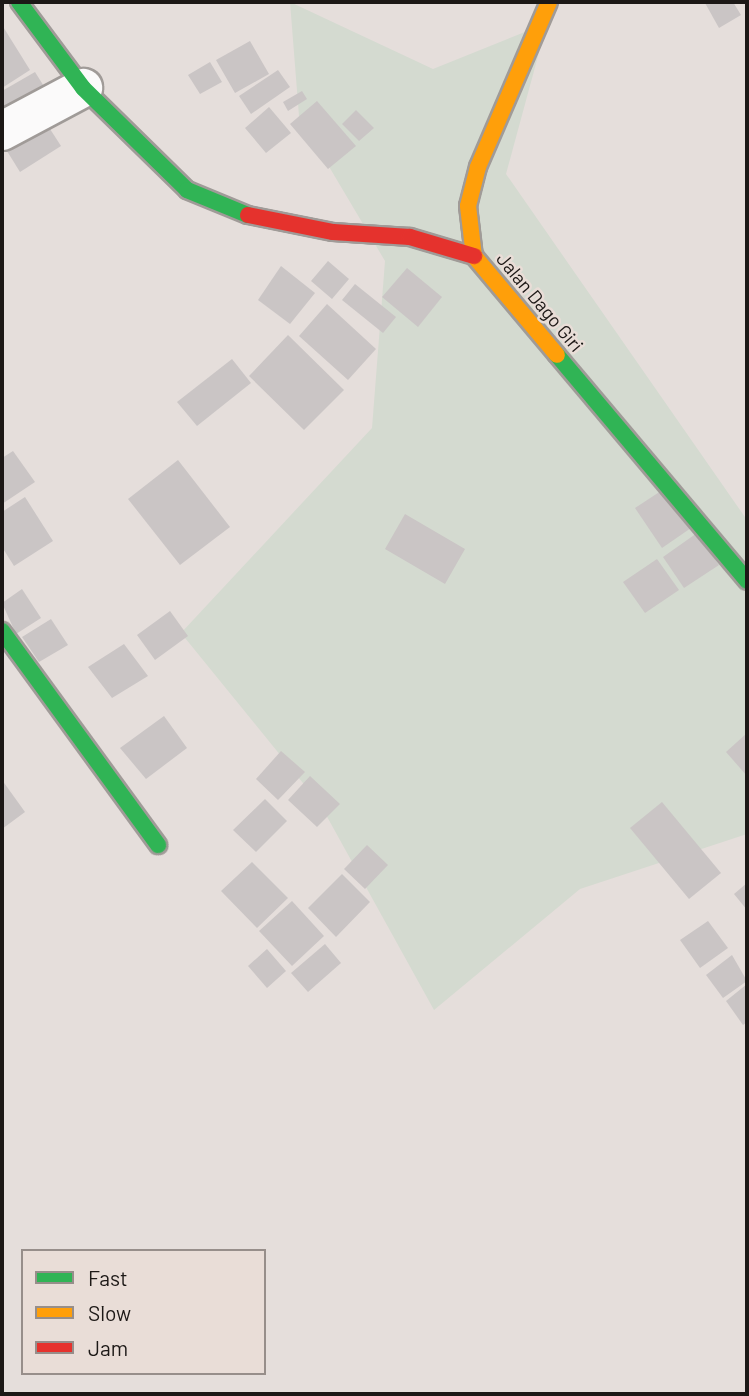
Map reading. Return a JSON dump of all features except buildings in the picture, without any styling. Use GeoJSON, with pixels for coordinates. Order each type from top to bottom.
{"type":"FeatureCollection","features":[{"type":"Feature","properties":{"kind":"street"},"geometry":{"type":"LineString","coordinates":[[2,11],[17,2],[83,88],[187,190],[250,216],[333,232],[410,237],[474,256]]}},
{"type":"Feature","properties":{"kind":"street","name":"Jalan Dago Giri"},"geometry":{"type":"LineString","coordinates":[[549,2],[478,167],[468,206],[474,256],[747,581]]}},
{"type":"Feature","properties":{"kind":"street"},"geometry":{"type":"LineString","coordinates":[[2,131],[83,88]]}},
{"type":"Feature","properties":{"kind":"street"},"geometry":{"type":"LineString","coordinates":[[2,631],[158,845]]}},
{"type":"Feature","properties":{"kind":"shaded area"},"geometry":{"type":"Polygon","coordinates":[[[290,2],[433,69],[547,23],[506,174],[747,520],[747,834],[580,889],[434,1010],[320,804],[181,633],[372,428],[385,261],[299,116],[290,2]]]}},
{"type":"Feature","properties":{"kind":"traffic: fast"},"geometry":{"type":"LineString","coordinates":[[19,2],[83,88],[187,190],[248,215]]}},
{"type":"Feature","properties":{"kind":"traffic: fast"},"geometry":{"type":"LineString","coordinates":[[557,355],[747,581]]}},
{"type":"Feature","properties":{"kind":"traffic: fast"},"geometry":{"type":"LineString","coordinates":[[2,631],[158,845]]}},
{"type":"Feature","properties":{"kind":"traffic: slow"},"geometry":{"type":"LineString","coordinates":[[549,2],[478,167],[468,206],[474,256],[557,355]]}},
{"type":"Feature","properties":{"kind":"traffic: jam"},"geometry":{"type":"LineString","coordinates":[[248,215],[333,232],[410,237],[474,256]]}}]}
